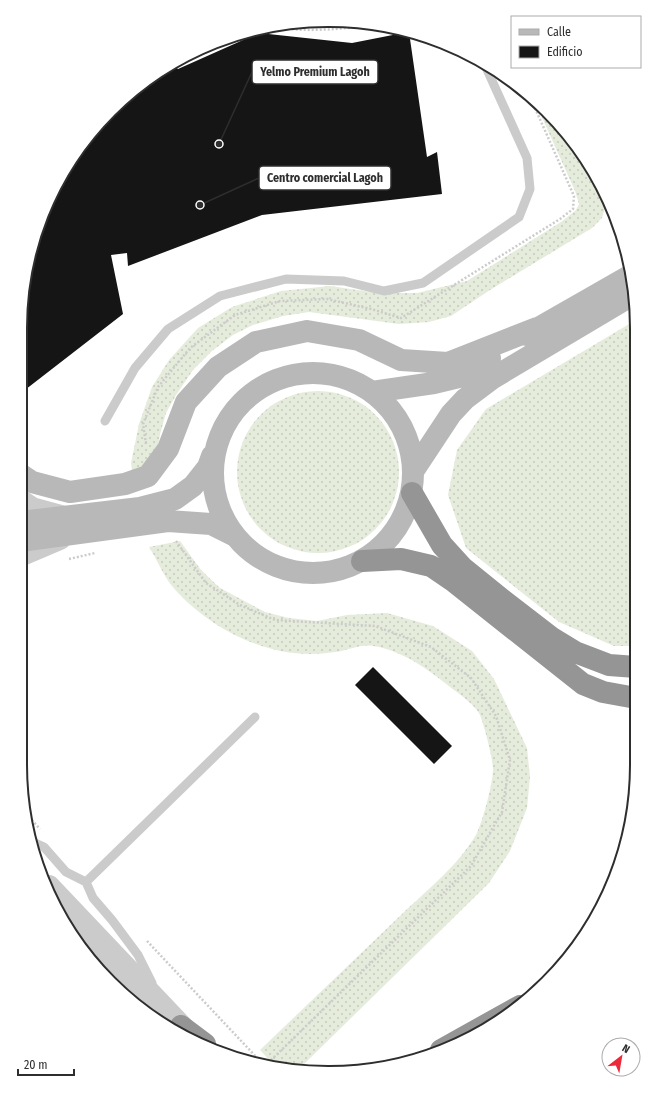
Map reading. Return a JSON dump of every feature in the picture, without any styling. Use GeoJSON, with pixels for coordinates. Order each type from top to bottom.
{"type":"FeatureCollection","features":[{"type":"Feature","properties":{"kind":"highway"},"geometry":{"type":"LineString","coordinates":[[412,493],[442,545],[462,567],[522,615],[552,638],[575,652],[609,665],[630,667]]}},
{"type":"Feature","properties":{"kind":"highway"},"geometry":{"type":"LineString","coordinates":[[362,561],[400,559],[431,566],[453,581],[583,684],[603,692],[630,697]]}},
{"type":"Feature","properties":{"kind":"highway"},"geometry":{"type":"LineString","coordinates":[[554,661],[585,675],[630,686]]}},
{"type":"Feature","properties":{"kind":"main road"},"geometry":{"type":"LineString","coordinates":[[372,392],[434,384],[459,377],[537,328],[625,278]]}},
{"type":"Feature","properties":{"kind":"main road"},"geometry":{"type":"LineString","coordinates":[[414,470],[451,414],[466,399],[493,378],[628,298]]}},
{"type":"Feature","properties":{"kind":"main road"},"geometry":{"type":"LineString","coordinates":[[27,479],[32,482],[70,492],[125,484],[148,476],[168,450],[186,402],[218,367],[256,342],[307,331],[360,340],[401,360],[448,364],[537,328]]}},
{"type":"Feature","properties":{"kind":"main road"},"geometry":{"type":"LineString","coordinates":[[27,540],[68,526],[175,499],[193,486],[208,467],[216,445],[230,416],[252,393],[280,378],[312,372],[344,377],[372,392],[394,413],[409,440],[414,470],[412,493],[402,520],[385,544],[362,561],[336,571],[308,574],[280,568],[256,556],[235,536],[219,508],[212,477],[216,445]]}},
{"type":"Feature","properties":{"kind":"main road"},"geometry":{"type":"LineString","coordinates":[[27,523],[68,526],[168,521],[211,524],[235,536]]}},
{"type":"Feature","properties":{"kind":"street"},"geometry":{"type":"LineString","coordinates":[[27,505],[68,526],[27,563]]}},
{"type":"Feature","properties":{"kind":"street"},"geometry":{"type":"LineString","coordinates":[[57,895],[185,1030]]}},
{"type":"Feature","properties":{"kind":"lane"},"geometry":{"type":"LineString","coordinates":[[105,421],[135,368],[168,329],[220,296],[286,279],[344,282],[384,291],[423,283],[519,217],[530,188],[527,158],[489,73]]}},
{"type":"Feature","properties":{"kind":"lane"},"geometry":{"type":"LineString","coordinates":[[86,882],[255,717]]}},
{"type":"Feature","properties":{"kind":"lane"},"geometry":{"type":"LineString","coordinates":[[37,844],[44,847],[66,872],[86,882],[93,898],[112,920],[138,956],[164,1008]]}},
{"type":"Feature","properties":{"kind":"path"},"geometry":{"type":"LineString","coordinates":[[289,30],[345,28]]}},
{"type":"Feature","properties":{"kind":"path"},"geometry":{"type":"LineString","coordinates":[[173,536],[206,583],[240,605],[275,620],[375,626],[431,647],[471,678],[496,716],[510,760],[502,812],[471,866],[271,1060]]}},
{"type":"Feature","properties":{"kind":"path"},"geometry":{"type":"LineString","coordinates":[[66,559],[97,553]]}},
{"type":"Feature","properties":{"kind":"green space"},"geometry":{"type":"Polygon","coordinates":[[[540,113],[568,145],[590,178],[599,195],[605,208],[602,218],[592,228],[490,290],[451,316],[429,322],[399,324],[309,312],[283,316],[253,325],[233,335],[212,351],[193,370],[176,395],[166,413],[160,434],[156,460],[134,487],[131,463],[139,424],[152,387],[169,360],[198,328],[232,307],[281,291],[330,286],[378,293],[417,293],[467,281],[561,222],[576,210],[579,204],[575,191],[540,113]]]}},
{"type":"Feature","properties":{"kind":"green space"},"geometry":{"type":"Polygon","coordinates":[[[630,324],[630,646],[614,646],[559,622],[466,548],[448,495],[457,450],[486,409],[630,324]]]}},
{"type":"Feature","properties":{"kind":"green space"},"geometry":{"type":"Polygon","coordinates":[[[310,391],[326,391],[342,394],[356,400],[376,414],[386,427],[396,448],[399,472],[396,496],[386,517],[376,530],[363,540],[342,550],[326,553],[310,553],[294,550],[280,544],[266,535],[255,524],[246,510],[240,496],[237,480],[237,464],[240,448],[246,434],[255,420],[266,409],[280,400],[294,394],[310,391]]]}},
{"type":"Feature","properties":{"kind":"green space"},"geometry":{"type":"Polygon","coordinates":[[[180,541],[201,570],[220,588],[265,612],[289,618],[317,621],[347,615],[387,613],[433,626],[472,651],[494,679],[527,748],[530,777],[527,808],[510,851],[489,883],[304,1064],[269,1060],[260,1050],[442,877],[470,845],[477,833],[487,801],[493,769],[490,749],[481,717],[474,706],[428,670],[410,659],[390,650],[367,645],[335,652],[310,654],[291,653],[253,643],[234,635],[200,613],[185,600],[172,586],[149,547],[180,541]]]}},
{"type":"Feature","properties":{"kind":"building"},"geometry":{"type":"Polygon","coordinates":[[[266,34],[352,43],[395,35],[410,38],[427,157],[437,152],[442,194],[262,215],[128,266],[127,253],[111,255],[123,314],[27,388],[28,309],[37,250],[50,213],[67,178],[89,145],[115,115],[145,89],[177,68],[178,69],[250,37],[266,34]]]}},
{"type":"Feature","properties":{"kind":"building"},"geometry":{"type":"Polygon","coordinates":[[[373,667],[452,746],[434,764],[355,685],[373,667]]]}},
{"type":"Feature","properties":{"kind":"place","name":"Yelmo Premium Lagoh"},"geometry":{"type":"Point","coordinates":[219,144]}},
{"type":"Feature","properties":{"kind":"place","name":"Centro comercial Lagoh"},"geometry":{"type":"Point","coordinates":[200,205]}}]}
